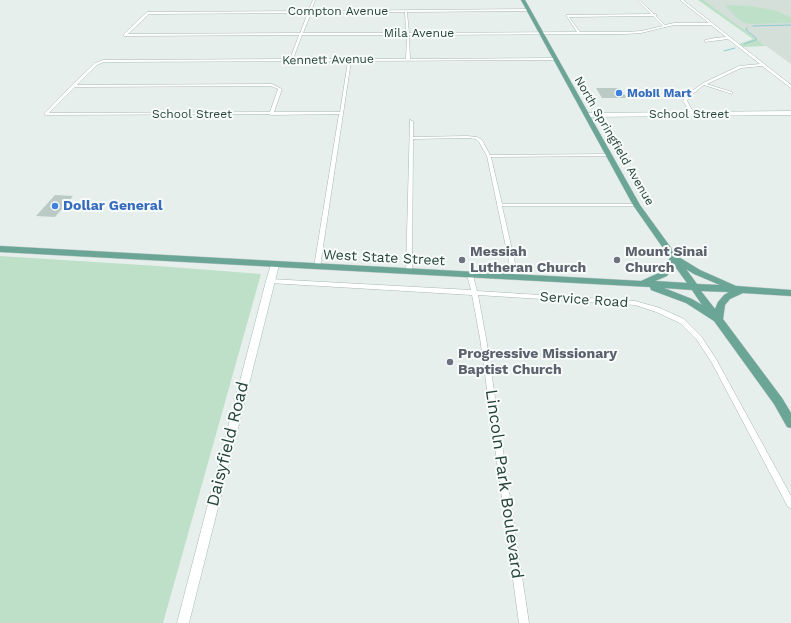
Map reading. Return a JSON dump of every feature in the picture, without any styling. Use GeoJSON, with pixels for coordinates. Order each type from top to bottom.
{"type":"FeatureCollection","features":[{"type":"Feature","properties":{"kind":"main road","name":"North Springfield Avenue"},"geometry":{"type":"LineString","coordinates":[[523,0],[637,205],[694,287],[778,401],[791,423]]}},
{"type":"Feature","properties":{"kind":"main road","name":"School Street"},"geometry":{"type":"LineString","coordinates":[[588,115],[791,113]]}},
{"type":"Feature","properties":{"kind":"main road","name":"West State Street"},"geometry":{"type":"LineString","coordinates":[[0,249],[275,265],[515,276],[791,293]]}},
{"type":"Feature","properties":{"kind":"main road"},"geometry":{"type":"LineString","coordinates":[[643,284],[664,274],[674,258],[697,272],[741,290]]}},
{"type":"Feature","properties":{"kind":"main road","name":"Daisyfield Road"},"geometry":{"type":"LineString","coordinates":[[183,623],[275,265]]}},
{"type":"Feature","properties":{"kind":"main road"},"geometry":{"type":"LineString","coordinates":[[643,284],[689,301],[718,319],[721,304],[727,297],[741,290]]}},
{"type":"Feature","properties":{"kind":"street"},"geometry":{"type":"LineString","coordinates":[[291,60],[314,0]]}},
{"type":"Feature","properties":{"kind":"street"},"geometry":{"type":"LineString","coordinates":[[638,0],[664,25]]}},
{"type":"Feature","properties":{"kind":"street"},"geometry":{"type":"LineString","coordinates":[[681,0],[791,87]]}},
{"type":"Feature","properties":{"kind":"street","name":"Compton Avenue"},"geometry":{"type":"LineString","coordinates":[[125,35],[148,12],[528,10]]}},
{"type":"Feature","properties":{"kind":"street"},"geometry":{"type":"LineString","coordinates":[[406,11],[408,59]]}},
{"type":"Feature","properties":{"kind":"street"},"geometry":{"type":"LineString","coordinates":[[579,33],[567,16],[655,16]]}},
{"type":"Feature","properties":{"kind":"street","name":"Mila Avenue"},"geometry":{"type":"LineString","coordinates":[[125,35],[641,32],[664,25],[712,24]]}},
{"type":"Feature","properties":{"kind":"street"},"geometry":{"type":"LineString","coordinates":[[706,42],[715,39],[730,38]]}},
{"type":"Feature","properties":{"kind":"street","name":"Kennett Avenue"},"geometry":{"type":"LineString","coordinates":[[73,86],[100,62],[556,59]]}},
{"type":"Feature","properties":{"kind":"street"},"geometry":{"type":"LineString","coordinates":[[317,267],[350,60]]}},
{"type":"Feature","properties":{"kind":"street"},"geometry":{"type":"LineString","coordinates":[[692,113],[685,101],[689,95],[704,84],[740,67],[762,65]]}},
{"type":"Feature","properties":{"kind":"street"},"geometry":{"type":"LineString","coordinates":[[704,84],[731,93]]}},
{"type":"Feature","properties":{"kind":"street"},"geometry":{"type":"LineString","coordinates":[[73,86],[272,85],[280,89],[271,114]]}},
{"type":"Feature","properties":{"kind":"street","name":"School Street"},"geometry":{"type":"LineString","coordinates":[[73,86],[46,112],[48,115],[341,113]]}},
{"type":"Feature","properties":{"kind":"street"},"geometry":{"type":"LineString","coordinates":[[409,272],[411,120]]}},
{"type":"Feature","properties":{"kind":"street"},"geometry":{"type":"LineString","coordinates":[[411,138],[467,137],[477,138],[481,141],[489,156],[515,276]]}},
{"type":"Feature","properties":{"kind":"street"},"geometry":{"type":"LineString","coordinates":[[489,156],[610,155]]}},
{"type":"Feature","properties":{"kind":"street"},"geometry":{"type":"LineString","coordinates":[[499,205],[637,205]]}},
{"type":"Feature","properties":{"kind":"street","name":"Lincoln Park Boulevard"},"geometry":{"type":"LineString","coordinates":[[470,275],[483,338],[524,623]]}},
{"type":"Feature","properties":{"kind":"street","name":"Service Road"},"geometry":{"type":"LineString","coordinates":[[270,281],[635,303],[658,310],[682,321],[699,338],[714,361],[791,504]]}},
{"type":"Feature","properties":{"kind":"shaded area"},"geometry":{"type":"Polygon","coordinates":[[[704,0],[791,0],[791,64],[740,27],[704,0]]]}},
{"type":"Feature","properties":{"kind":"green space"},"geometry":{"type":"Polygon","coordinates":[[[698,0],[704,0],[766,46],[743,47],[739,44],[753,39],[698,0]]]}},
{"type":"Feature","properties":{"kind":"green space"},"geometry":{"type":"Polygon","coordinates":[[[725,5],[750,6],[774,10],[791,17],[791,23],[744,23],[738,19],[725,5]]]}},
{"type":"Feature","properties":{"kind":"green space"},"geometry":{"type":"Polygon","coordinates":[[[0,256],[261,274],[163,623],[0,623],[0,256]]]}},
{"type":"Feature","properties":{"kind":"building"},"geometry":{"type":"Polygon","coordinates":[[[596,88],[620,88],[627,98],[602,98],[596,88]]]}},
{"type":"Feature","properties":{"kind":"building","name":"Dollar General"},"geometry":{"type":"Polygon","coordinates":[[[55,195],[73,196],[55,217],[36,216],[55,195]]]}},
{"type":"Feature","properties":{"kind":"waterway"},"geometry":{"type":"LineString","coordinates":[[753,26],[791,25]]}},
{"type":"Feature","properties":{"kind":"waterway"},"geometry":{"type":"LineString","coordinates":[[744,44],[756,40],[756,38],[746,30],[747,28]]}},
{"type":"Feature","properties":{"kind":"waterway"},"geometry":{"type":"LineString","coordinates":[[724,51],[735,48]]}},
{"type":"Feature","properties":{"kind":"place","name":"Mobil Mart"},"geometry":{"type":"Point","coordinates":[619,93]}},
{"type":"Feature","properties":{"kind":"place","name":"Dollar General"},"geometry":{"type":"Point","coordinates":[55,206]}},
{"type":"Feature","properties":{"kind":"place","name":"Messiah Lutheran Church"},"geometry":{"type":"Point","coordinates":[462,260]}},
{"type":"Feature","properties":{"kind":"place","name":"Mount Sinai Church"},"geometry":{"type":"Point","coordinates":[617,260]}},
{"type":"Feature","properties":{"kind":"place","name":"Progressive Missionary Baptist Church"},"geometry":{"type":"Point","coordinates":[450,362]}}]}
